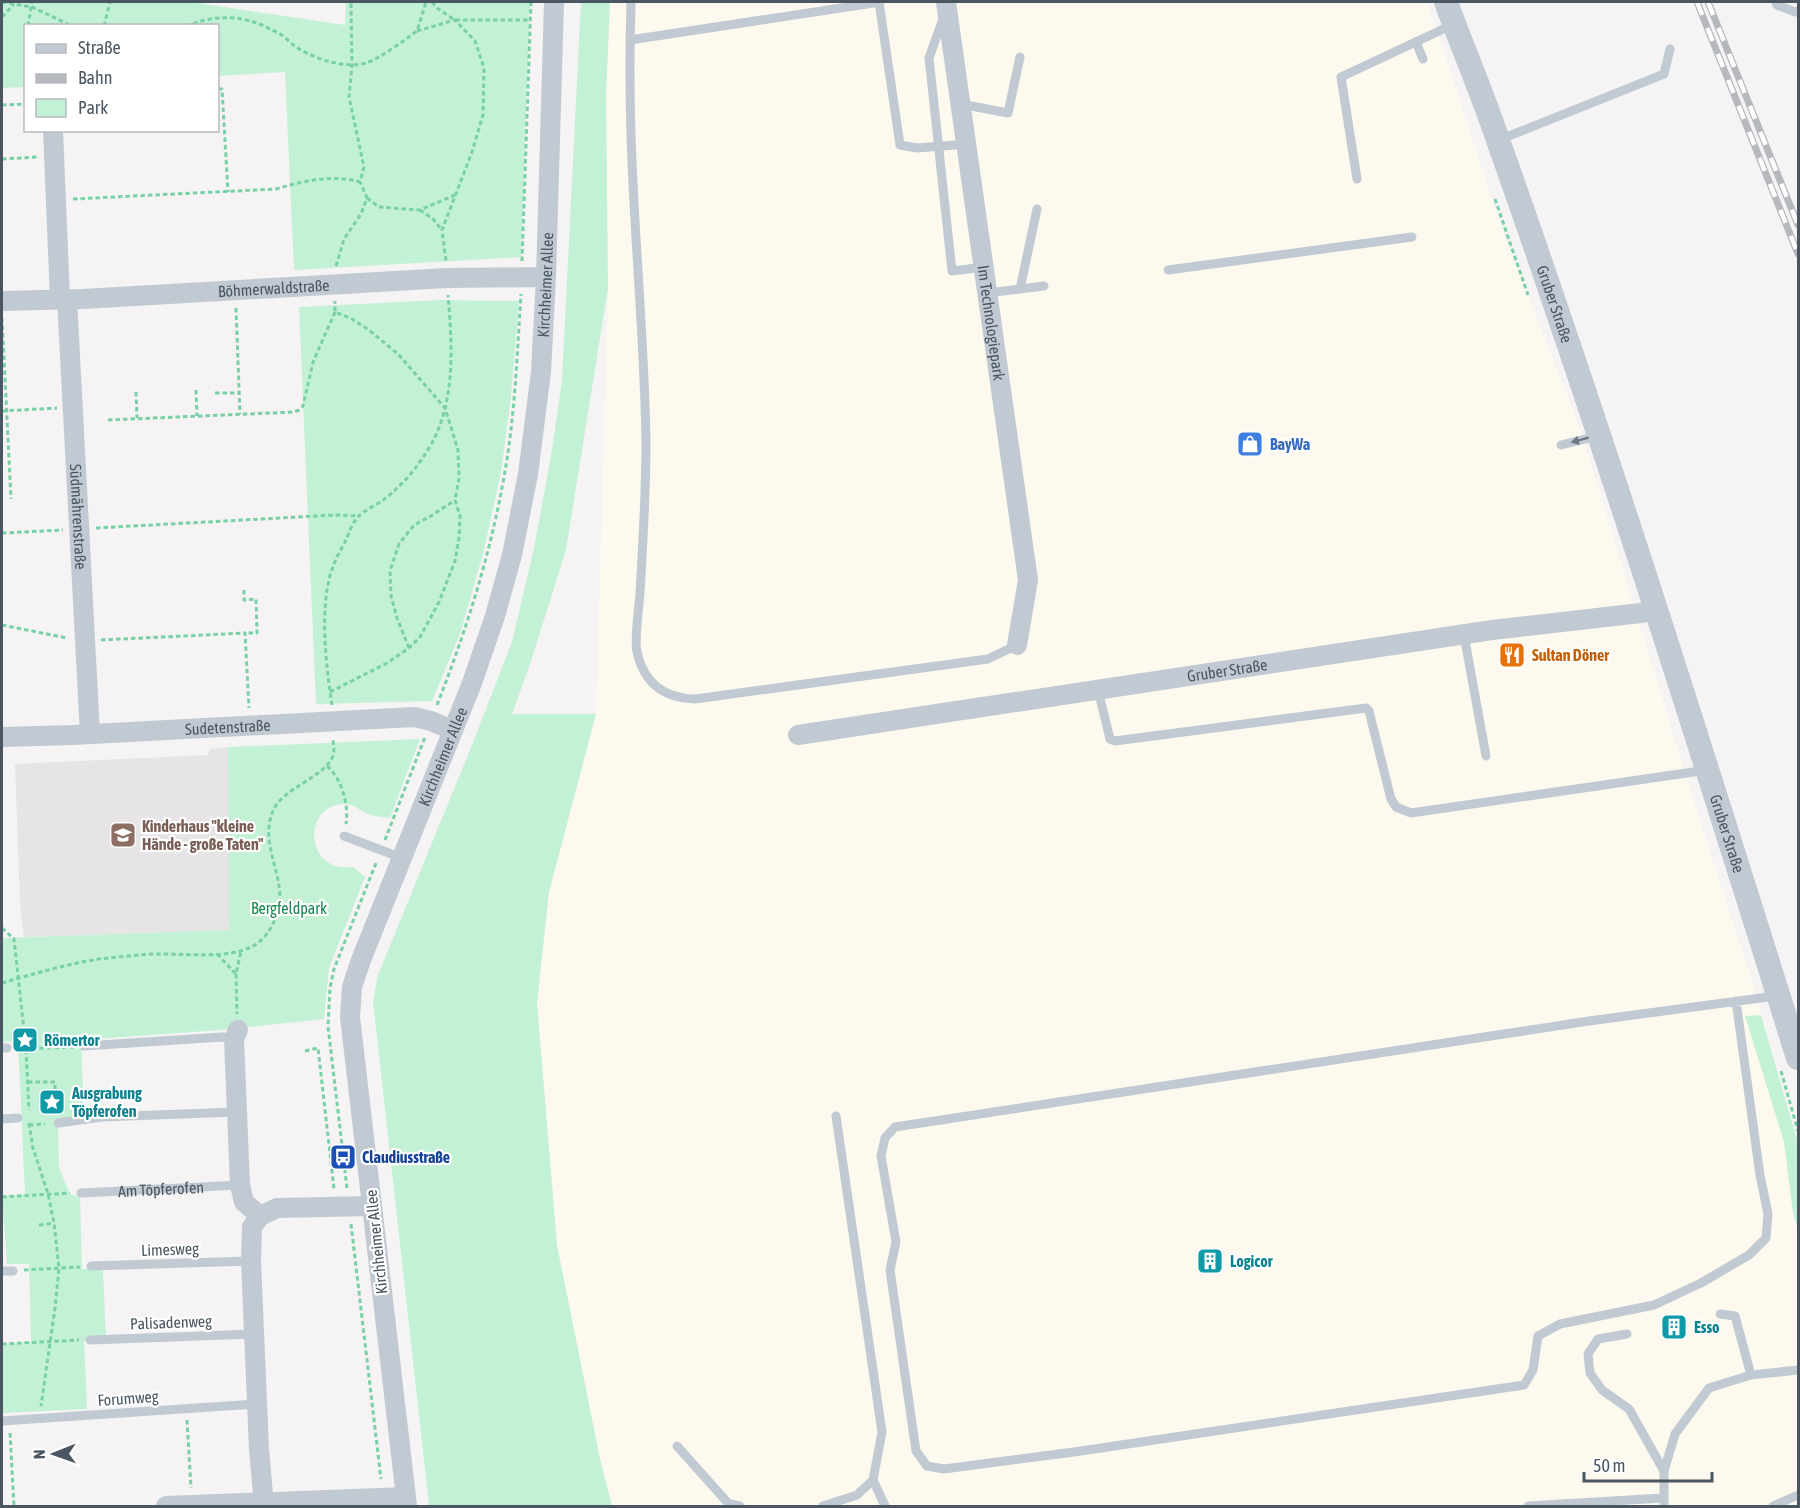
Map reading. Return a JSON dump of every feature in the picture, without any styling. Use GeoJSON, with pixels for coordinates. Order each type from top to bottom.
{"type":"FeatureCollection","features":[{"type":"Feature","properties":{"kind":"street","name":"Kirchheimer Allee"},"geometry":{"type":"LineString","coordinates":[[406,1502],[350,1017],[352,987],[472,683],[495,616],[512,555],[528,474],[540,391],[546,277],[554,2]]}},
{"type":"Feature","properties":{"kind":"street","name":"Gruber Straße"},"geometry":{"type":"LineString","coordinates":[[1446,2],[1498,140],[1599,435],[1798,1058]]}},
{"type":"Feature","properties":{"kind":"street","name":"Im Technologiepark"},"geometry":{"type":"LineString","coordinates":[[946,5],[1028,580],[1017,645]]}},
{"type":"Feature","properties":{"kind":"street","name":"Südmährenstraße"},"geometry":{"type":"LineString","coordinates":[[53,132],[80,529],[90,734]]}},
{"type":"Feature","properties":{"kind":"street","name":"Böhmerwaldstraße"},"geometry":{"type":"LineString","coordinates":[[2,301],[447,278],[546,277]]}},
{"type":"Feature","properties":{"kind":"street","name":"Gruber Straße"},"geometry":{"type":"LineString","coordinates":[[798,735],[1464,634],[1656,610]]}},
{"type":"Feature","properties":{"kind":"street","name":"Sudetenstraße"},"geometry":{"type":"LineString","coordinates":[[2,737],[414,717],[453,730]]}},
{"type":"Feature","properties":{"kind":"street"},"geometry":{"type":"LineString","coordinates":[[236,1034],[240,1185],[244,1202],[260,1216]]}},
{"type":"Feature","properties":{"kind":"street"},"geometry":{"type":"LineString","coordinates":[[263,1504],[250,1261],[252,1227],[260,1216],[277,1208],[372,1206]]}},
{"type":"Feature","properties":{"kind":"street"},"geometry":{"type":"LineString","coordinates":[[166,1506],[406,1502]]}},
{"type":"Feature","properties":{"kind":"lane"},"geometry":{"type":"LineString","coordinates":[[631,2],[633,198],[646,444],[637,650],[646,676],[662,691],[678,698],[694,699],[988,659],[1017,645]]}},
{"type":"Feature","properties":{"kind":"lane"},"geometry":{"type":"LineString","coordinates":[[630,40],[879,2],[900,145],[917,148],[967,144]]}},
{"type":"Feature","properties":{"kind":"lane"},"geometry":{"type":"LineString","coordinates":[[1776,2],[1777,5],[1798,11]]}},
{"type":"Feature","properties":{"kind":"lane"},"geometry":{"type":"LineString","coordinates":[[946,5],[929,58],[952,271],[984,267]]}},
{"type":"Feature","properties":{"kind":"lane"},"geometry":{"type":"LineString","coordinates":[[1357,179],[1341,77],[1454,24]]}},
{"type":"Feature","properties":{"kind":"lane"},"geometry":{"type":"LineString","coordinates":[[1416,42],[1423,60]]}},
{"type":"Feature","properties":{"kind":"lane"},"geometry":{"type":"LineString","coordinates":[[1498,140],[1664,74],[1670,49]]}},
{"type":"Feature","properties":{"kind":"lane"},"geometry":{"type":"LineString","coordinates":[[961,104],[1008,113],[1020,57]]}},
{"type":"Feature","properties":{"kind":"lane"},"geometry":{"type":"LineString","coordinates":[[1020,289],[1036,209]]}},
{"type":"Feature","properties":{"kind":"lane"},"geometry":{"type":"LineString","coordinates":[[1168,270],[1412,237]]}},
{"type":"Feature","properties":{"kind":"lane"},"geometry":{"type":"LineString","coordinates":[[987,293],[1044,286]]}},
{"type":"Feature","properties":{"kind":"lane"},"geometry":{"type":"LineString","coordinates":[[1561,445],[1599,435]]}},
{"type":"Feature","properties":{"kind":"lane"},"geometry":{"type":"LineString","coordinates":[[1464,634],[1486,756]]}},
{"type":"Feature","properties":{"kind":"lane"},"geometry":{"type":"LineString","coordinates":[[1098,690],[1110,739],[1115,741],[1366,708],[1369,711],[1391,799],[1396,807],[1411,813],[1707,770]]}},
{"type":"Feature","properties":{"kind":"lane"},"geometry":{"type":"LineString","coordinates":[[344,836],[402,858]]}},
{"type":"Feature","properties":{"kind":"lane"},"geometry":{"type":"LineString","coordinates":[[1736,1001],[1760,1175],[1768,1214],[1766,1238],[1749,1255],[1701,1283],[1654,1305],[1560,1324],[1538,1336],[1533,1370],[1524,1385],[1074,1452],[944,1469],[927,1466],[916,1451],[890,1270],[896,1242],[881,1156],[885,1138],[895,1127],[1589,1021],[1779,995]]}},
{"type":"Feature","properties":{"kind":"lane"},"geometry":{"type":"LineString","coordinates":[[84,1046],[223,1037],[236,1034]]}},
{"type":"Feature","properties":{"kind":"lane"},"geometry":{"type":"LineString","coordinates":[[58,1123],[102,1117],[237,1112]]}},
{"type":"Feature","properties":{"kind":"lane"},"geometry":{"type":"LineString","coordinates":[[823,1506],[857,1496],[873,1480],[882,1432],[836,1116]]}},
{"type":"Feature","properties":{"kind":"lane"},"geometry":{"type":"LineString","coordinates":[[2,1119],[18,1118]]}},
{"type":"Feature","properties":{"kind":"lane","name":"Am Töpferofen"},"geometry":{"type":"LineString","coordinates":[[81,1193],[240,1185]]}},
{"type":"Feature","properties":{"kind":"lane","name":"Limesweg"},"geometry":{"type":"LineString","coordinates":[[91,1266],[250,1261]]}},
{"type":"Feature","properties":{"kind":"lane"},"geometry":{"type":"LineString","coordinates":[[2,1271],[13,1271]]}},
{"type":"Feature","properties":{"kind":"lane"},"geometry":{"type":"LineString","coordinates":[[1720,1314],[1735,1316],[1751,1375]]}},
{"type":"Feature","properties":{"kind":"lane","name":"Palisadenweg"},"geometry":{"type":"LineString","coordinates":[[90,1340],[254,1334]]}},
{"type":"Feature","properties":{"kind":"lane"},"geometry":{"type":"LineString","coordinates":[[1628,1334],[1598,1339],[1588,1354],[1590,1373],[1602,1390],[1629,1409],[1664,1471]]}},
{"type":"Feature","properties":{"kind":"lane"},"geometry":{"type":"LineString","coordinates":[[1528,1506],[1663,1502],[1664,1471],[1675,1434],[1709,1388],[1751,1375],[1798,1370]]}},
{"type":"Feature","properties":{"kind":"lane","name":"Forumweg"},"geometry":{"type":"LineString","coordinates":[[5,1420],[257,1404]]}},
{"type":"Feature","properties":{"kind":"lane"},"geometry":{"type":"LineString","coordinates":[[677,1446],[728,1503],[740,1506]]}},
{"type":"Feature","properties":{"kind":"lane"},"geometry":{"type":"LineString","coordinates":[[873,1480],[885,1506]]}},
{"type":"Feature","properties":{"kind":"lane"},"geometry":{"type":"LineString","coordinates":[[1773,1506],[1798,1495]]}},
{"type":"Feature","properties":{"kind":"path"},"geometry":{"type":"LineString","coordinates":[[2,2],[32,7],[68,24]]}},
{"type":"Feature","properties":{"kind":"path"},"geometry":{"type":"LineString","coordinates":[[28,24],[32,2]]}},
{"type":"Feature","properties":{"kind":"path"},"geometry":{"type":"LineString","coordinates":[[104,24],[110,2]]}},
{"type":"Feature","properties":{"kind":"path"},"geometry":{"type":"LineString","coordinates":[[351,2],[350,98],[364,167],[360,182],[367,198],[379,207],[420,210],[456,194]]}},
{"type":"Feature","properties":{"kind":"path"},"geometry":{"type":"LineString","coordinates":[[417,31],[426,2]]}},
{"type":"Feature","properties":{"kind":"path"},"geometry":{"type":"LineString","coordinates":[[2,533],[335,515],[359,516],[386,498],[410,477],[433,441],[445,408],[450,377],[451,337],[442,230],[472,152],[483,115],[484,68],[475,41],[455,20],[432,2]]}},
{"type":"Feature","properties":{"kind":"path"},"geometry":{"type":"LineString","coordinates":[[347,1190],[328,1026],[328,1006],[334,969],[458,652],[491,540],[502,487],[515,399],[522,277],[531,2]]}},
{"type":"Feature","properties":{"kind":"path"},"geometry":{"type":"LineString","coordinates":[[2,17],[14,4]]}},
{"type":"Feature","properties":{"kind":"path"},"geometry":{"type":"LineString","coordinates":[[191,24],[204,19],[225,16],[253,22],[280,33],[296,47],[319,58],[352,65],[368,62],[417,31],[455,20],[530,20]]}},
{"type":"Feature","properties":{"kind":"path"},"geometry":{"type":"LineString","coordinates":[[219,89],[222,89],[228,192]]}},
{"type":"Feature","properties":{"kind":"path"},"geometry":{"type":"LineString","coordinates":[[2,105],[24,104]]}},
{"type":"Feature","properties":{"kind":"path"},"geometry":{"type":"LineString","coordinates":[[2,159],[54,156]]}},
{"type":"Feature","properties":{"kind":"path"},"geometry":{"type":"LineString","coordinates":[[57,200],[276,189],[303,180],[346,178],[360,182]]}},
{"type":"Feature","properties":{"kind":"path"},"geometry":{"type":"LineString","coordinates":[[108,420],[299,411],[303,406],[313,362],[335,312],[332,284],[344,239],[361,214],[367,198]]}},
{"type":"Feature","properties":{"kind":"path"},"geometry":{"type":"LineString","coordinates":[[420,210],[433,219],[442,230]]}},
{"type":"Feature","properties":{"kind":"path"},"geometry":{"type":"LineString","coordinates":[[236,306],[240,414]]}},
{"type":"Feature","properties":{"kind":"path"},"geometry":{"type":"LineString","coordinates":[[330,692],[387,663],[409,648],[420,637],[439,602],[455,561],[460,516],[455,500],[459,478],[458,450],[445,408],[398,354],[369,330],[335,312]]}},
{"type":"Feature","properties":{"kind":"path"},"geometry":{"type":"LineString","coordinates":[[2,325],[11,500]]}},
{"type":"Feature","properties":{"kind":"path"},"geometry":{"type":"LineString","coordinates":[[196,390],[197,416]]}},
{"type":"Feature","properties":{"kind":"path"},"geometry":{"type":"LineString","coordinates":[[136,392],[137,418]]}},
{"type":"Feature","properties":{"kind":"path"},"geometry":{"type":"LineString","coordinates":[[215,393],[239,393]]}},
{"type":"Feature","properties":{"kind":"path"},"geometry":{"type":"LineString","coordinates":[[2,411],[58,407]]}},
{"type":"Feature","properties":{"kind":"path"},"geometry":{"type":"LineString","coordinates":[[409,648],[391,596],[390,571],[399,544],[414,525],[455,500]]}},
{"type":"Feature","properties":{"kind":"path"},"geometry":{"type":"LineString","coordinates":[[2,983],[98,959],[153,954],[217,954],[241,951],[254,946],[264,937],[278,912],[281,898],[270,847],[270,820],[273,809],[280,800],[327,766],[334,755],[325,626],[327,594],[333,566],[359,516]]}},
{"type":"Feature","properties":{"kind":"path"},"geometry":{"type":"LineString","coordinates":[[100,640],[257,633],[256,599],[244,600],[244,590]]}},
{"type":"Feature","properties":{"kind":"path"},"geometry":{"type":"LineString","coordinates":[[2,625],[69,638]]}},
{"type":"Feature","properties":{"kind":"path"},"geometry":{"type":"LineString","coordinates":[[245,633],[250,713]]}},
{"type":"Feature","properties":{"kind":"path"},"geometry":{"type":"LineString","coordinates":[[327,766],[340,784],[348,812],[344,836]]}},
{"type":"Feature","properties":{"kind":"path"},"geometry":{"type":"LineString","coordinates":[[2,928],[14,939],[26,1049],[29,1125],[33,1148],[48,1194],[59,1268],[39,1419]]}},
{"type":"Feature","properties":{"kind":"path"},"geometry":{"type":"LineString","coordinates":[[236,1034],[236,974],[241,951]]}},
{"type":"Feature","properties":{"kind":"path"},"geometry":{"type":"LineString","coordinates":[[217,954],[236,974]]}},
{"type":"Feature","properties":{"kind":"path"},"geometry":{"type":"LineString","coordinates":[[4,1048],[84,1046]]}},
{"type":"Feature","properties":{"kind":"path"},"geometry":{"type":"LineString","coordinates":[[304,1052],[318,1048],[335,1191]]}},
{"type":"Feature","properties":{"kind":"path"},"geometry":{"type":"LineString","coordinates":[[28,1082],[55,1082],[55,1092]]}},
{"type":"Feature","properties":{"kind":"path"},"geometry":{"type":"LineString","coordinates":[[29,1125],[58,1123]]}},
{"type":"Feature","properties":{"kind":"path"},"geometry":{"type":"LineString","coordinates":[[2,1197],[81,1193]]}},
{"type":"Feature","properties":{"kind":"path"},"geometry":{"type":"LineString","coordinates":[[351,1222],[381,1481]]}},
{"type":"Feature","properties":{"kind":"path"},"geometry":{"type":"LineString","coordinates":[[39,1226],[54,1223]]}},
{"type":"Feature","properties":{"kind":"path"},"geometry":{"type":"LineString","coordinates":[[13,1271],[91,1266]]}},
{"type":"Feature","properties":{"kind":"path"},"geometry":{"type":"LineString","coordinates":[[2,1344],[90,1340]]}},
{"type":"Feature","properties":{"kind":"path"},"geometry":{"type":"LineString","coordinates":[[187,1409],[191,1491]]}},
{"type":"Feature","properties":{"kind":"path"},"geometry":{"type":"LineString","coordinates":[[5,1420],[14,1506]]}},
{"type":"Feature","properties":{"kind":"shaded area"},"geometry":{"type":"Polygon","coordinates":[[[610,2],[1426,2],[1502,230],[1580,428],[1688,783],[1752,981],[1798,1143],[1798,1506],[612,1506],[600,1459],[557,1245],[537,1003],[549,892],[596,714],[608,288],[606,94],[610,2]]]}},
{"type":"Feature","properties":{"kind":"shaded area","name":"Kinderhaus \"kleine Hände - große Taten\""},"geometry":{"type":"Polygon","coordinates":[[[228,747],[230,930],[24,937],[20,905],[15,764],[208,755],[210,749],[228,747]]]}},
{"type":"Feature","properties":{"kind":"green space"},"geometry":{"type":"Polygon","coordinates":[[[2,2],[191,2],[345,25],[346,2],[530,2],[521,257],[294,270],[285,72],[219,76],[219,24],[24,24],[24,87],[2,88],[2,2]]]}},
{"type":"Feature","properties":{"kind":"green space"},"geometry":{"type":"Polygon","coordinates":[[[581,2],[610,2],[606,94],[608,288],[566,550],[512,714],[596,714],[549,892],[537,1003],[557,1245],[600,1459],[612,1506],[429,1506],[373,1002],[378,975],[512,642],[534,548],[562,381],[581,2]]]}},
{"type":"Feature","properties":{"kind":"green space"},"geometry":{"type":"Polygon","coordinates":[[[441,300],[519,301],[511,396],[501,473],[483,554],[460,634],[432,701],[316,704],[299,307],[441,300]]]}},
{"type":"Feature","properties":{"kind":"green space","name":"Bergfeldpark"},"geometry":{"type":"Polygon","coordinates":[[[420,739],[390,818],[368,814],[346,804],[332,806],[322,814],[316,825],[314,837],[317,850],[325,860],[337,866],[353,867],[365,877],[329,968],[324,1019],[220,1030],[81,1040],[84,1115],[58,1120],[59,1168],[70,1194],[80,1197],[82,1269],[103,1269],[106,1341],[84,1341],[87,1409],[2,1413],[2,1344],[31,1342],[29,1264],[7,1264],[2,1196],[25,1194],[18,1041],[2,1042],[2,938],[229,930],[228,747],[420,739]]]}},
{"type":"Feature","properties":{"kind":"green space"},"geometry":{"type":"Polygon","coordinates":[[[1761,1015],[1798,1143],[1798,1230],[1793,1213],[1784,1142],[1745,1016],[1761,1015]]]}},
{"type":"Feature","properties":{"kind":"railway"},"geometry":{"type":"LineString","coordinates":[[1697,2],[1798,254]]}},
{"type":"Feature","properties":{"kind":"railway"},"geometry":{"type":"LineString","coordinates":[[1708,2],[1798,225]]}},
{"type":"Feature","properties":{"kind":"place","name":"BayWa"},"geometry":{"type":"Point","coordinates":[1250,444]}},
{"type":"Feature","properties":{"kind":"place","name":"Sultan Döner"},"geometry":{"type":"Point","coordinates":[1512,655]}},
{"type":"Feature","properties":{"kind":"place","name":"Kinderhaus \"kleine Hände - große Taten\""},"geometry":{"type":"Point","coordinates":[123,835]}},
{"type":"Feature","properties":{"kind":"place","name":"Römertor"},"geometry":{"type":"Point","coordinates":[25,1040]}},
{"type":"Feature","properties":{"kind":"place","name":"Ausgrabung Töpferofen"},"geometry":{"type":"Point","coordinates":[52,1102]}},
{"type":"Feature","properties":{"kind":"place","name":"Claudiusstraße"},"geometry":{"type":"Point","coordinates":[343,1157]}},
{"type":"Feature","properties":{"kind":"place","name":"Logicor"},"geometry":{"type":"Point","coordinates":[1210,1261]}},
{"type":"Feature","properties":{"kind":"place","name":"Esso"},"geometry":{"type":"Point","coordinates":[1674,1327]}}]}
